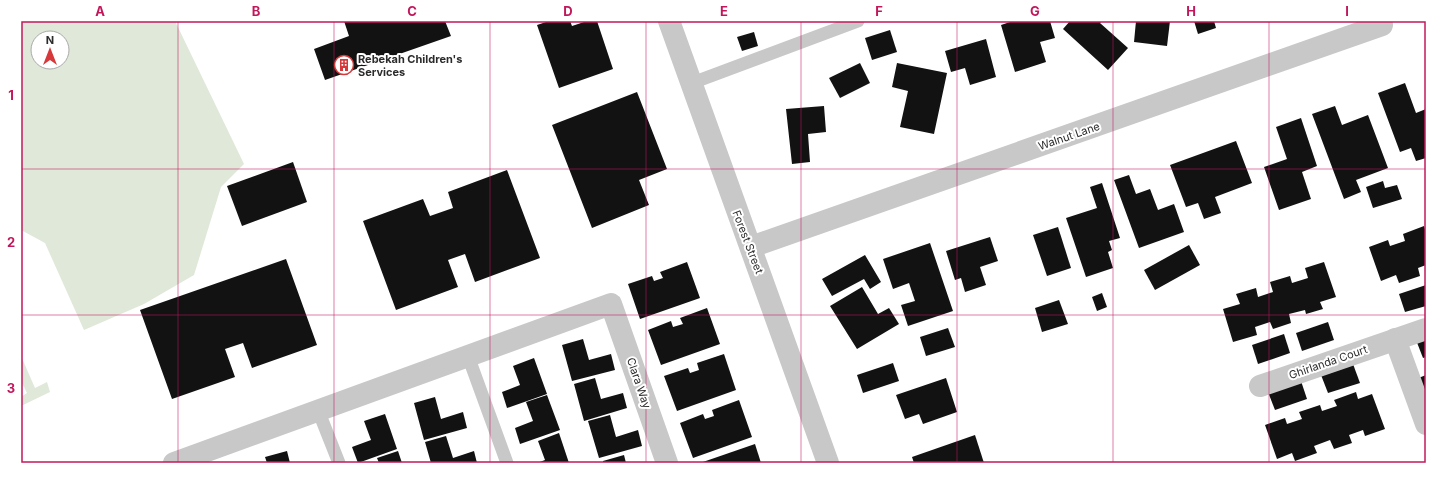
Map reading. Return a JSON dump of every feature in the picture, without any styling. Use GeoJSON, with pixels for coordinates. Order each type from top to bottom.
{"type":"FeatureCollection","features":[{"type":"Feature","properties":{"kind":"street","name":"Forest Street"},"geometry":{"type":"LineString","coordinates":[[669,21],[828,463]]}},
{"type":"Feature","properties":{"kind":"street","name":"Walnut Lane"},"geometry":{"type":"LineString","coordinates":[[751,247],[1382,25],[1380,21]]}},
{"type":"Feature","properties":{"kind":"street","name":"Clara Way"},"geometry":{"type":"LineString","coordinates":[[468,356],[611,304],[667,463]]}},
{"type":"Feature","properties":{"kind":"street","name":"Ghirlanda Court"},"geometry":{"type":"LineString","coordinates":[[1260,386],[1426,329]]}},
{"type":"Feature","properties":{"kind":"street"},"geometry":{"type":"LineString","coordinates":[[1395,339],[1426,424]]}},
{"type":"Feature","properties":{"kind":"street"},"geometry":{"type":"LineString","coordinates":[[174,463],[468,356]]}},
{"type":"Feature","properties":{"kind":"lane"},"geometry":{"type":"LineString","coordinates":[[692,83],[858,21]]}},
{"type":"Feature","properties":{"kind":"lane"},"geometry":{"type":"LineString","coordinates":[[468,356],[506,463]]}},
{"type":"Feature","properties":{"kind":"lane"},"geometry":{"type":"LineString","coordinates":[[318,410],[340,463]]}},
{"type":"Feature","properties":{"kind":"green space"},"geometry":{"type":"Polygon","coordinates":[[[21,21],[175,21],[244,164],[221,187],[194,275],[144,304],[84,330],[45,243],[21,230],[21,21]]]}},
{"type":"Feature","properties":{"kind":"green space"},"geometry":{"type":"Polygon","coordinates":[[[21,356],[35,388],[47,382],[50,392],[21,406],[21,397],[27,393],[21,381],[21,356]]]}},
{"type":"Feature","properties":{"kind":"building","name":"Rebekah Children's Services"},"geometry":{"type":"Polygon","coordinates":[[[344,21],[445,21],[451,36],[325,80],[314,49],[349,36],[344,21]]]}},
{"type":"Feature","properties":{"kind":"building"},"geometry":{"type":"Polygon","coordinates":[[[549,21],[570,21],[572,26],[587,21],[597,21],[613,69],[559,88],[537,25],[549,21]]]}},
{"type":"Feature","properties":{"kind":"building"},"geometry":{"type":"Polygon","coordinates":[[[1013,21],[1050,21],[1055,38],[1040,42],[1046,62],[1015,72],[1001,25],[1013,21]]]}},
{"type":"Feature","properties":{"kind":"building"},"geometry":{"type":"Polygon","coordinates":[[[1070,21],[1102,21],[1100,23],[1128,48],[1108,70],[1063,29],[1070,21]]]}},
{"type":"Feature","properties":{"kind":"building"},"geometry":{"type":"Polygon","coordinates":[[[1136,21],[1170,21],[1167,46],[1134,42],[1136,21]]]}},
{"type":"Feature","properties":{"kind":"building"},"geometry":{"type":"Polygon","coordinates":[[[1194,21],[1214,21],[1216,28],[1198,34],[1194,21]]]}},
{"type":"Feature","properties":{"kind":"building"},"geometry":{"type":"Polygon","coordinates":[[[890,30],[897,52],[872,60],[865,38],[890,30]]]}},
{"type":"Feature","properties":{"kind":"building"},"geometry":{"type":"Polygon","coordinates":[[[754,32],[758,46],[742,51],[737,37],[754,32]]]}},
{"type":"Feature","properties":{"kind":"building"},"geometry":{"type":"Polygon","coordinates":[[[986,39],[996,77],[970,85],[965,68],[951,72],[945,51],[986,39]]]}},
{"type":"Feature","properties":{"kind":"building"},"geometry":{"type":"Polygon","coordinates":[[[860,63],[870,83],[840,98],[829,78],[860,63]]]}},
{"type":"Feature","properties":{"kind":"building"},"geometry":{"type":"Polygon","coordinates":[[[897,63],[947,73],[934,134],[900,127],[908,91],[892,87],[897,63]]]}},
{"type":"Feature","properties":{"kind":"building"},"geometry":{"type":"Polygon","coordinates":[[[1405,83],[1416,113],[1426,109],[1426,158],[1416,161],[1411,148],[1400,152],[1378,93],[1405,83]]]}},
{"type":"Feature","properties":{"kind":"building"},"geometry":{"type":"Polygon","coordinates":[[[637,92],[667,169],[639,180],[649,205],[592,228],[552,125],[637,92]]]}},
{"type":"Feature","properties":{"kind":"building"},"geometry":{"type":"Polygon","coordinates":[[[824,106],[826,132],[808,134],[810,162],[792,164],[786,109],[824,106]]]}},
{"type":"Feature","properties":{"kind":"building"},"geometry":{"type":"Polygon","coordinates":[[[1335,106],[1342,125],[1368,115],[1388,168],[1356,180],[1361,192],[1344,199],[1312,114],[1335,106]]]}},
{"type":"Feature","properties":{"kind":"building"},"geometry":{"type":"Polygon","coordinates":[[[1301,118],[1317,166],[1302,172],[1311,199],[1279,210],[1264,167],[1287,159],[1276,127],[1301,118]]]}},
{"type":"Feature","properties":{"kind":"building"},"geometry":{"type":"Polygon","coordinates":[[[1236,141],[1252,183],[1215,197],[1221,213],[1204,219],[1198,203],[1186,207],[1170,165],[1236,141]]]}},
{"type":"Feature","properties":{"kind":"building"},"geometry":{"type":"Polygon","coordinates":[[[293,162],[307,202],[242,226],[227,186],[293,162]]]}},
{"type":"Feature","properties":{"kind":"building"},"geometry":{"type":"Polygon","coordinates":[[[507,170],[540,258],[475,282],[465,254],[448,260],[458,287],[396,310],[363,221],[423,199],[430,216],[453,208],[448,192],[507,170]]]}},
{"type":"Feature","properties":{"kind":"building"},"geometry":{"type":"Polygon","coordinates":[[[1129,175],[1136,194],[1150,189],[1158,210],[1174,204],[1184,232],[1139,248],[1114,180],[1129,175]]]}},
{"type":"Feature","properties":{"kind":"building"},"geometry":{"type":"Polygon","coordinates":[[[1383,181],[1385,188],[1397,185],[1402,199],[1373,208],[1366,187],[1383,181]]]}},
{"type":"Feature","properties":{"kind":"building"},"geometry":{"type":"Polygon","coordinates":[[[1102,183],[1120,238],[1109,241],[1112,250],[1108,252],[1113,268],[1086,277],[1066,218],[1097,208],[1090,187],[1102,183]]]}},
{"type":"Feature","properties":{"kind":"building"},"geometry":{"type":"Polygon","coordinates":[[[1424,226],[1426,233],[1426,265],[1418,268],[1420,276],[1399,283],[1396,275],[1381,281],[1369,247],[1388,240],[1390,246],[1405,241],[1403,234],[1424,226]]]}},
{"type":"Feature","properties":{"kind":"building"},"geometry":{"type":"Polygon","coordinates":[[[1058,227],[1071,268],[1047,276],[1033,235],[1058,227]]]}},
{"type":"Feature","properties":{"kind":"building"},"geometry":{"type":"Polygon","coordinates":[[[990,237],[998,261],[980,267],[986,285],[965,292],[961,278],[955,280],[946,251],[990,237]]]}},
{"type":"Feature","properties":{"kind":"building"},"geometry":{"type":"Polygon","coordinates":[[[930,243],[953,311],[908,326],[901,305],[915,301],[909,283],[893,289],[883,259],[930,243]]]}},
{"type":"Feature","properties":{"kind":"building"},"geometry":{"type":"Polygon","coordinates":[[[1189,245],[1200,265],[1155,290],[1144,270],[1189,245]]]}},
{"type":"Feature","properties":{"kind":"building"},"geometry":{"type":"Polygon","coordinates":[[[865,255],[881,282],[870,289],[864,279],[832,296],[822,279],[865,255]]]}},
{"type":"Feature","properties":{"kind":"building"},"geometry":{"type":"Polygon","coordinates":[[[286,259],[317,345],[252,368],[243,343],[225,349],[235,377],[172,399],[140,310],[286,259]]]}},
{"type":"Feature","properties":{"kind":"building"},"geometry":{"type":"Polygon","coordinates":[[[687,262],[700,298],[640,319],[628,284],[652,276],[654,281],[663,278],[660,272],[687,262]]]}},
{"type":"Feature","properties":{"kind":"building"},"geometry":{"type":"Polygon","coordinates":[[[1324,262],[1336,297],[1320,302],[1323,309],[1306,314],[1305,310],[1289,314],[1291,323],[1273,329],[1270,322],[1255,327],[1257,335],[1233,342],[1223,309],[1240,304],[1236,294],[1256,288],[1258,297],[1273,292],[1270,282],[1290,276],[1292,283],[1308,278],[1305,268],[1324,262]]]}},
{"type":"Feature","properties":{"kind":"building"},"geometry":{"type":"Polygon","coordinates":[[[1426,285],[1426,306],[1405,312],[1399,294],[1426,285]]]}},
{"type":"Feature","properties":{"kind":"building"},"geometry":{"type":"Polygon","coordinates":[[[862,287],[878,314],[889,308],[899,324],[857,349],[830,306],[862,287]]]}},
{"type":"Feature","properties":{"kind":"building"},"geometry":{"type":"Polygon","coordinates":[[[1102,293],[1107,307],[1097,311],[1092,297],[1102,293]]]}},
{"type":"Feature","properties":{"kind":"building"},"geometry":{"type":"Polygon","coordinates":[[[1059,300],[1068,324],[1042,332],[1035,308],[1059,300]]]}},
{"type":"Feature","properties":{"kind":"building"},"geometry":{"type":"Polygon","coordinates":[[[707,308],[720,344],[661,365],[648,330],[671,321],[673,327],[683,324],[680,318],[707,308]]]}},
{"type":"Feature","properties":{"kind":"building"},"geometry":{"type":"Polygon","coordinates":[[[1328,322],[1334,340],[1302,351],[1296,333],[1328,322]]]}},
{"type":"Feature","properties":{"kind":"building"},"geometry":{"type":"Polygon","coordinates":[[[948,328],[955,347],[926,356],[920,337],[948,328]]]}},
{"type":"Feature","properties":{"kind":"building"},"geometry":{"type":"Polygon","coordinates":[[[1284,334],[1290,353],[1258,364],[1252,345],[1284,334]]]}},
{"type":"Feature","properties":{"kind":"building"},"geometry":{"type":"Polygon","coordinates":[[[1426,336],[1426,357],[1423,358],[1416,340],[1426,336]]]}},
{"type":"Feature","properties":{"kind":"building"},"geometry":{"type":"Polygon","coordinates":[[[583,339],[589,360],[611,354],[615,370],[572,381],[562,345],[583,339]]]}},
{"type":"Feature","properties":{"kind":"building"},"geometry":{"type":"Polygon","coordinates":[[[724,354],[736,390],[677,411],[664,376],[688,368],[690,373],[699,370],[697,363],[724,354]]]}},
{"type":"Feature","properties":{"kind":"building"},"geometry":{"type":"Polygon","coordinates":[[[534,358],[547,394],[507,408],[502,392],[520,385],[513,366],[534,358]]]}},
{"type":"Feature","properties":{"kind":"building"},"geometry":{"type":"Polygon","coordinates":[[[893,363],[899,381],[863,393],[857,375],[893,363]]]}},
{"type":"Feature","properties":{"kind":"building"},"geometry":{"type":"Polygon","coordinates":[[[1353,364],[1360,383],[1328,393],[1321,375],[1353,364]]]}},
{"type":"Feature","properties":{"kind":"building"},"geometry":{"type":"Polygon","coordinates":[[[1426,375],[1426,408],[1416,379],[1426,375]]]}},
{"type":"Feature","properties":{"kind":"building"},"geometry":{"type":"Polygon","coordinates":[[[595,378],[601,399],[623,393],[627,408],[584,421],[574,384],[595,378]]]}},
{"type":"Feature","properties":{"kind":"building"},"geometry":{"type":"Polygon","coordinates":[[[946,378],[957,412],[923,424],[919,414],[905,419],[896,395],[946,378]]]}},
{"type":"Feature","properties":{"kind":"building"},"geometry":{"type":"Polygon","coordinates":[[[1301,381],[1307,399],[1275,410],[1268,392],[1301,381]]]}},
{"type":"Feature","properties":{"kind":"building"},"geometry":{"type":"Polygon","coordinates":[[[1356,392],[1358,399],[1372,394],[1385,429],[1365,436],[1363,430],[1349,435],[1352,443],[1334,449],[1330,440],[1314,446],[1317,453],[1295,461],[1292,453],[1277,459],[1265,425],[1285,418],[1287,424],[1302,419],[1299,412],[1320,405],[1322,411],[1337,406],[1334,400],[1356,392]]]}},
{"type":"Feature","properties":{"kind":"building"},"geometry":{"type":"Polygon","coordinates":[[[547,395],[560,430],[520,444],[515,428],[533,421],[526,402],[547,395]]]}},
{"type":"Feature","properties":{"kind":"building"},"geometry":{"type":"Polygon","coordinates":[[[435,397],[441,419],[463,412],[467,428],[424,440],[414,403],[435,397]]]}},
{"type":"Feature","properties":{"kind":"building"},"geometry":{"type":"Polygon","coordinates":[[[739,400],[752,437],[693,458],[680,423],[703,414],[705,419],[714,416],[712,410],[739,400]]]}},
{"type":"Feature","properties":{"kind":"building"},"geometry":{"type":"Polygon","coordinates":[[[385,414],[397,449],[358,463],[352,447],[371,440],[364,421],[385,414]]]}},
{"type":"Feature","properties":{"kind":"building"},"geometry":{"type":"Polygon","coordinates":[[[610,415],[616,437],[638,430],[642,446],[599,458],[588,421],[610,415]]]}},
{"type":"Feature","properties":{"kind":"building"},"geometry":{"type":"Polygon","coordinates":[[[559,433],[569,463],[537,463],[545,460],[538,441],[559,433]]]}},
{"type":"Feature","properties":{"kind":"building"},"geometry":{"type":"Polygon","coordinates":[[[975,435],[984,463],[914,463],[912,457],[975,435]]]}},
{"type":"Feature","properties":{"kind":"building"},"geometry":{"type":"Polygon","coordinates":[[[446,436],[453,458],[474,451],[477,463],[431,463],[425,442],[446,436]]]}},
{"type":"Feature","properties":{"kind":"building"},"geometry":{"type":"Polygon","coordinates":[[[755,444],[761,463],[700,463],[755,444]]]}},
{"type":"Feature","properties":{"kind":"building"},"geometry":{"type":"Polygon","coordinates":[[[287,451],[290,463],[267,463],[265,457],[287,451]]]}},
{"type":"Feature","properties":{"kind":"building"},"geometry":{"type":"Polygon","coordinates":[[[398,451],[402,463],[379,463],[377,458],[398,451]]]}},
{"type":"Feature","properties":{"kind":"building"},"geometry":{"type":"Polygon","coordinates":[[[624,455],[626,463],[603,463],[603,461],[624,455]]]}},
{"type":"Feature","properties":{"kind":"place","name":"Rebekah Children's Services"},"geometry":{"type":"Point","coordinates":[344,65]}}]}
